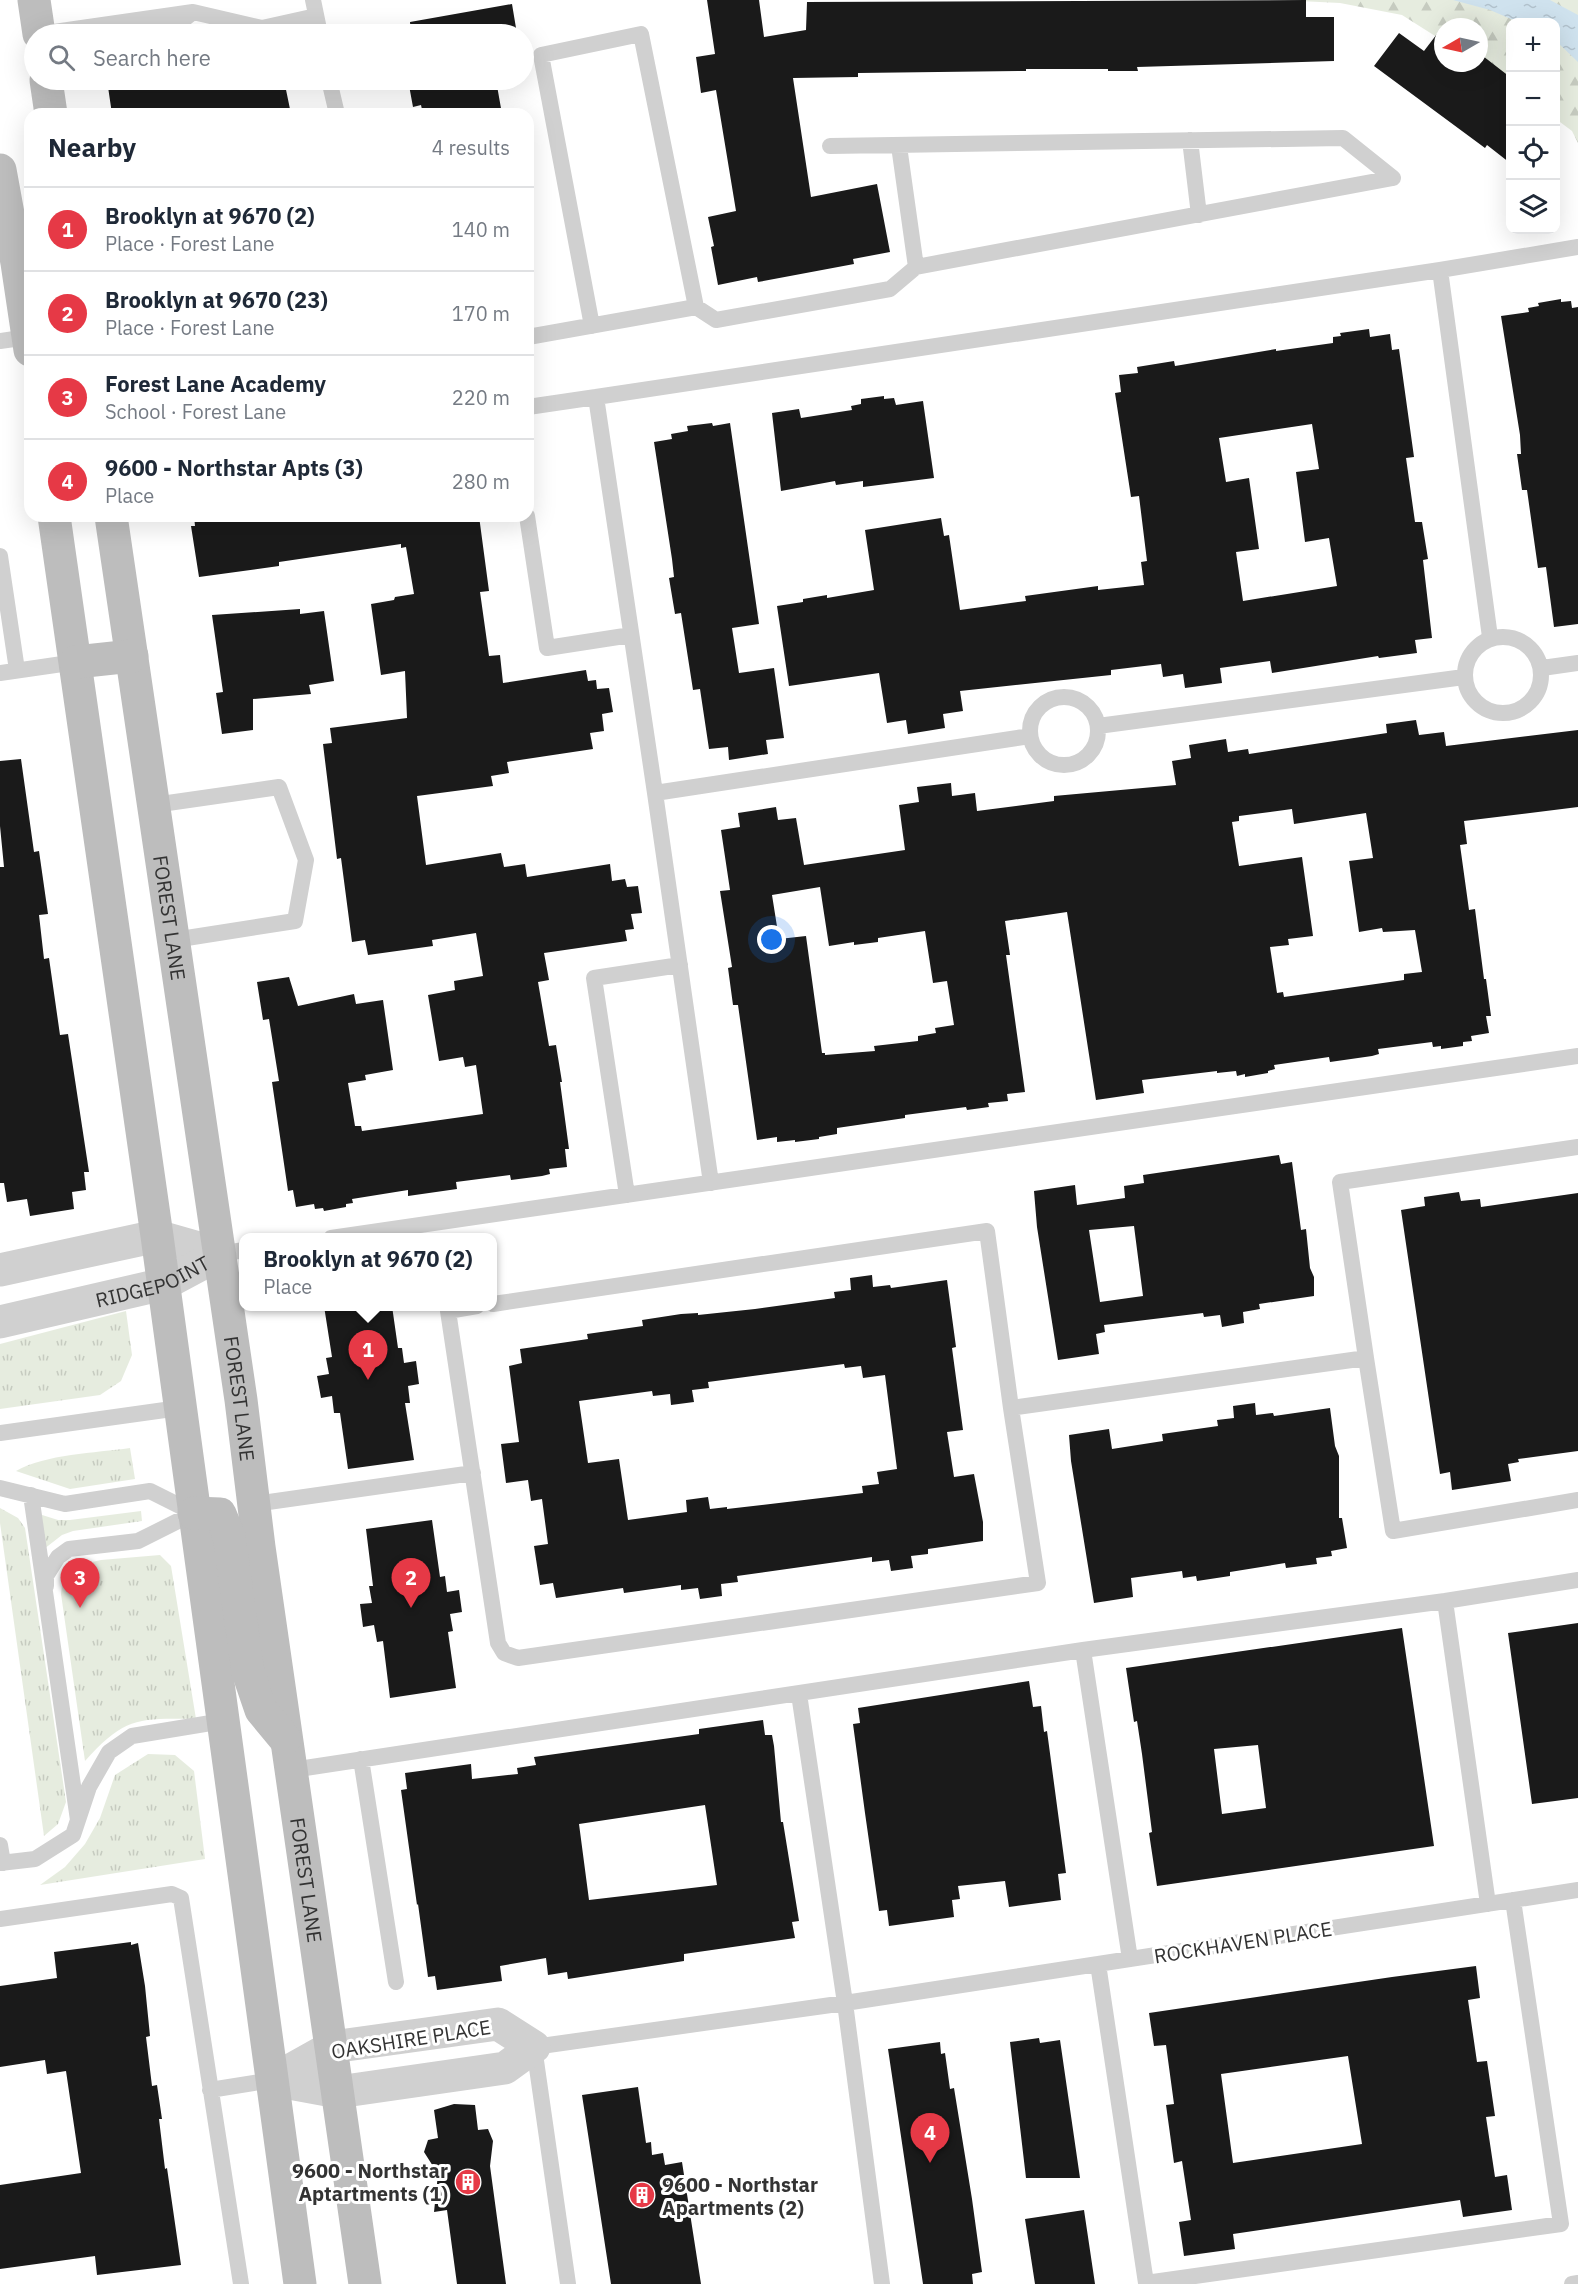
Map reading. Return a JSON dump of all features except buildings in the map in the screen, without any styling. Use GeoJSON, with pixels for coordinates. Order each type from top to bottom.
{"type":"FeatureCollection","features":[{"type":"Feature","properties":{"kind":"main road"},"geometry":{"type":"LineString","coordinates":[[34,0],[38,24]]}},
{"type":"Feature","properties":{"kind":"main road"},"geometry":{"type":"LineString","coordinates":[[47,90],[50,108]]}},
{"type":"Feature","properties":{"kind":"main road"},"geometry":{"type":"LineString","coordinates":[[0,170],[16,265],[19,343]]}},
{"type":"Feature","properties":{"kind":"main road"},"geometry":{"type":"LineString","coordinates":[[55,522],[164,1284],[179,1408],[300,2284]]}},
{"type":"Feature","properties":{"kind":"main road","name":"FOREST LANE"},"geometry":{"type":"LineString","coordinates":[[116,522],[132,656],[174,940],[232,1252],[254,1504],[365,2284]]}},
{"type":"Feature","properties":{"kind":"main road"},"geometry":{"type":"LineString","coordinates":[[76,662],[132,656]]}},
{"type":"Feature","properties":{"kind":"main road"},"geometry":{"type":"LineString","coordinates":[[194,1513],[220,1514],[230,1536],[248,1672],[261,1710],[290,1756]]}},
{"type":"Feature","properties":{"kind":"street","name":"RIDGEPOINT"},"geometry":{"type":"LineString","coordinates":[[0,1270],[157,1236],[232,1252]]}},
{"type":"Feature","properties":{"kind":"street","name":"RIDGEPOINT"},"geometry":{"type":"LineString","coordinates":[[0,1322],[164,1284],[232,1252]]}},
{"type":"Feature","properties":{"kind":"street","name":"OAKSHIRE PLACE"},"geometry":{"type":"LineString","coordinates":[[498,2024],[534,2047],[505,2068],[338,2092],[273,2080],[332,2047],[498,2024]]}},
{"type":"Feature","properties":{"kind":"lane"},"geometry":{"type":"LineString","coordinates":[[272,24],[314,8],[318,24]]}},
{"type":"Feature","properties":{"kind":"lane"},"geometry":{"type":"LineString","coordinates":[[178,24],[193,12]]}},
{"type":"Feature","properties":{"kind":"lane"},"geometry":{"type":"LineString","coordinates":[[110,24],[193,12],[245,24]]}},
{"type":"Feature","properties":{"kind":"lane"},"geometry":{"type":"LineString","coordinates":[[592,326],[541,56],[641,34],[696,307]]}},
{"type":"Feature","properties":{"kind":"lane"},"geometry":{"type":"LineString","coordinates":[[331,90],[336,108]]}},
{"type":"Feature","properties":{"kind":"lane"},"geometry":{"type":"LineString","coordinates":[[534,337],[696,307],[716,320],[890,289],[916,267],[1393,178],[1343,138],[830,146]]}},
{"type":"Feature","properties":{"kind":"lane"},"geometry":{"type":"LineString","coordinates":[[1190,140],[1199,214]]}},
{"type":"Feature","properties":{"kind":"lane"},"geometry":{"type":"LineString","coordinates":[[899,146],[916,267]]}},
{"type":"Feature","properties":{"kind":"lane"},"geometry":{"type":"LineString","coordinates":[[534,406],[1440,270],[1578,247]]}},
{"type":"Feature","properties":{"kind":"lane"},"geometry":{"type":"LineString","coordinates":[[1440,270],[1490,638]]}},
{"type":"Feature","properties":{"kind":"lane"},"geometry":{"type":"LineString","coordinates":[[596,397],[711,1183]]}},
{"type":"Feature","properties":{"kind":"lane"},"geometry":{"type":"LineString","coordinates":[[528,522],[547,648],[631,635]]}},
{"type":"Feature","properties":{"kind":"lane"},"geometry":{"type":"LineString","coordinates":[[0,556],[17,670]]}},
{"type":"Feature","properties":{"kind":"lane"},"geometry":{"type":"LineString","coordinates":[[1512,636],[1532,648],[1542,668],[1539,689],[1527,706],[1507,714],[1486,710],[1470,697],[1464,677],[1467,660],[1476,646],[1490,638],[1512,636]]}},
{"type":"Feature","properties":{"kind":"lane"},"geometry":{"type":"LineString","coordinates":[[0,673],[76,662]]}},
{"type":"Feature","properties":{"kind":"lane"},"geometry":{"type":"LineString","coordinates":[[1542,668],[1578,663]]}},
{"type":"Feature","properties":{"kind":"lane"},"geometry":{"type":"LineString","coordinates":[[1098,726],[1464,677]]}},
{"type":"Feature","properties":{"kind":"lane"},"geometry":{"type":"LineString","coordinates":[[1059,697],[1076,699],[1084,704],[1091,710],[1098,726],[1096,744],[1086,758],[1069,765],[1052,763],[1037,753],[1030,736],[1032,718],[1042,704],[1059,697]]}},
{"type":"Feature","properties":{"kind":"lane"},"geometry":{"type":"LineString","coordinates":[[655,793],[1030,736]]}},
{"type":"Feature","properties":{"kind":"lane"},"geometry":{"type":"LineString","coordinates":[[154,805],[279,787],[306,860],[295,921],[174,940]]}},
{"type":"Feature","properties":{"kind":"lane"},"geometry":{"type":"LineString","coordinates":[[627,1195],[594,978],[680,965]]}},
{"type":"Feature","properties":{"kind":"lane"},"geometry":{"type":"LineString","coordinates":[[365,1233],[1578,1056]]}},
{"type":"Feature","properties":{"kind":"lane"},"geometry":{"type":"LineString","coordinates":[[1578,1148],[1340,1182],[1393,1532],[1578,1500]]}},
{"type":"Feature","properties":{"kind":"lane"},"geometry":{"type":"LineString","coordinates":[[448,1311],[498,1643],[504,1653],[518,1658],[1038,1583],[987,1231],[497,1303]]}},
{"type":"Feature","properties":{"kind":"lane"},"geometry":{"type":"LineString","coordinates":[[1011,1408],[1366,1358]]}},
{"type":"Feature","properties":{"kind":"lane"},"geometry":{"type":"LineString","coordinates":[[0,1433],[179,1408]]}},
{"type":"Feature","properties":{"kind":"lane"},"geometry":{"type":"LineString","coordinates":[[254,1504],[473,1473]]}},
{"type":"Feature","properties":{"kind":"lane"},"geometry":{"type":"LineString","coordinates":[[0,1488],[65,1504],[150,1491],[194,1513]]}},
{"type":"Feature","properties":{"kind":"lane"},"geometry":{"type":"LineString","coordinates":[[31,1495],[78,1820]]}},
{"type":"Feature","properties":{"kind":"lane"},"geometry":{"type":"LineString","coordinates":[[46,1593],[46,1576],[58,1557],[69,1549],[138,1541],[194,1513]]}},
{"type":"Feature","properties":{"kind":"lane"},"geometry":{"type":"LineString","coordinates":[[290,1756],[342,1762],[1083,1650],[1445,1601],[1578,1580]]}},
{"type":"Feature","properties":{"kind":"lane"},"geometry":{"type":"LineString","coordinates":[[1445,1601],[1488,1904]]}},
{"type":"Feature","properties":{"kind":"lane"},"geometry":{"type":"LineString","coordinates":[[1083,1650],[1130,1959]]}},
{"type":"Feature","properties":{"kind":"lane"},"geometry":{"type":"LineString","coordinates":[[799,1694],[845,2003],[882,2284]]}},
{"type":"Feature","properties":{"kind":"lane"},"geometry":{"type":"LineString","coordinates":[[0,1845],[1,1863],[35,1858],[73,1835],[89,1787],[110,1752],[132,1736],[223,1721]]}},
{"type":"Feature","properties":{"kind":"lane"},"geometry":{"type":"LineString","coordinates":[[361,1759],[396,1982]]}},
{"type":"Feature","properties":{"kind":"lane","name":"ROCKHAVEN PLACE"},"geometry":{"type":"LineString","coordinates":[[907,1993],[1578,1890]]}},
{"type":"Feature","properties":{"kind":"lane"},"geometry":{"type":"LineString","coordinates":[[0,1919],[172,1894],[181,1898],[241,2284]]}},
{"type":"Feature","properties":{"kind":"lane"},"geometry":{"type":"LineString","coordinates":[[1098,1964],[1146,2283],[1561,2224],[1513,1900]]}},
{"type":"Feature","properties":{"kind":"lane","name":"OAKSHIRE PLACE"},"geometry":{"type":"LineString","coordinates":[[534,2047],[907,1993]]}},
{"type":"Feature","properties":{"kind":"lane"},"geometry":{"type":"LineString","coordinates":[[534,2047],[568,2284]]}},
{"type":"Feature","properties":{"kind":"lane"},"geometry":{"type":"LineString","coordinates":[[210,2090],[273,2080]]}},
{"type":"Feature","properties":{"kind":"lane"},"geometry":{"type":"LineString","coordinates":[[1572,2284],[1578,2283]]}},
{"type":"Feature","properties":{"kind":"green space"},"geometry":{"type":"Polygon","coordinates":[[[1279,0],[1578,0],[1578,143],[1572,131],[1560,122],[1560,18],[1506,18],[1506,82],[1488,69],[1488,18],[1434,18],[1434,35],[1402,15],[1340,3],[1279,0]]]}},
{"type":"Feature","properties":{"kind":"green space"},"geometry":{"type":"Polygon","coordinates":[[[126,1311],[132,1355],[121,1381],[100,1395],[0,1409],[0,1344],[126,1311]]]}},
{"type":"Feature","properties":{"kind":"green space"},"geometry":{"type":"Polygon","coordinates":[[[130,1448],[135,1479],[70,1489],[16,1471],[28,1465],[56,1458],[130,1448]]]}},
{"type":"Feature","properties":{"kind":"green space"},"geometry":{"type":"Polygon","coordinates":[[[0,1508],[18,1518],[25,1528],[66,1802],[58,1824],[44,1836],[0,1523],[0,1508]]]}},
{"type":"Feature","properties":{"kind":"green space"},"geometry":{"type":"Polygon","coordinates":[[[141,1511],[142,1521],[73,1531],[62,1535],[44,1549],[39,1514],[58,1520],[70,1520],[141,1511]]]}},
{"type":"Feature","properties":{"kind":"green space"},"geometry":{"type":"Polygon","coordinates":[[[160,1555],[171,1566],[196,1719],[160,1719],[134,1723],[111,1736],[85,1761],[61,1594],[63,1576],[75,1566],[101,1560],[160,1555]]]}},
{"type":"Feature","properties":{"kind":"green space"},"geometry":{"type":"Polygon","coordinates":[[[148,1754],[175,1755],[194,1771],[205,1859],[40,1885],[65,1867],[85,1844],[100,1818],[115,1775],[148,1754]]]}},
{"type":"Feature","properties":{"kind":"water"},"geometry":{"type":"Polygon","coordinates":[[[1453,0],[1550,0],[1578,15],[1578,62],[1560,45],[1560,18],[1509,18],[1490,10],[1453,0]]]}},
{"type":"Feature","properties":{"kind":"place","name":"Brooklyn at 9670 (2)"},"geometry":{"type":"Point","coordinates":[368,1380]}},
{"type":"Feature","properties":{"kind":"place","name":"Forest Lane Academy"},"geometry":{"type":"Point","coordinates":[80,1608]}},
{"type":"Feature","properties":{"kind":"place","name":"Brooklyn at 9670 (23)"},"geometry":{"type":"Point","coordinates":[411,1608]}},
{"type":"Feature","properties":{"kind":"place","name":"9600 - Northstar Apts (3)"},"geometry":{"type":"Point","coordinates":[930,2163]}},
{"type":"Feature","properties":{"kind":"place","name":"9600 - Northstar Aptartments (1)"},"geometry":{"type":"Point","coordinates":[468,2182]}},
{"type":"Feature","properties":{"kind":"place","name":"9600 - Northstar Apartments (2)"},"geometry":{"type":"Point","coordinates":[642,2195]}}]}
